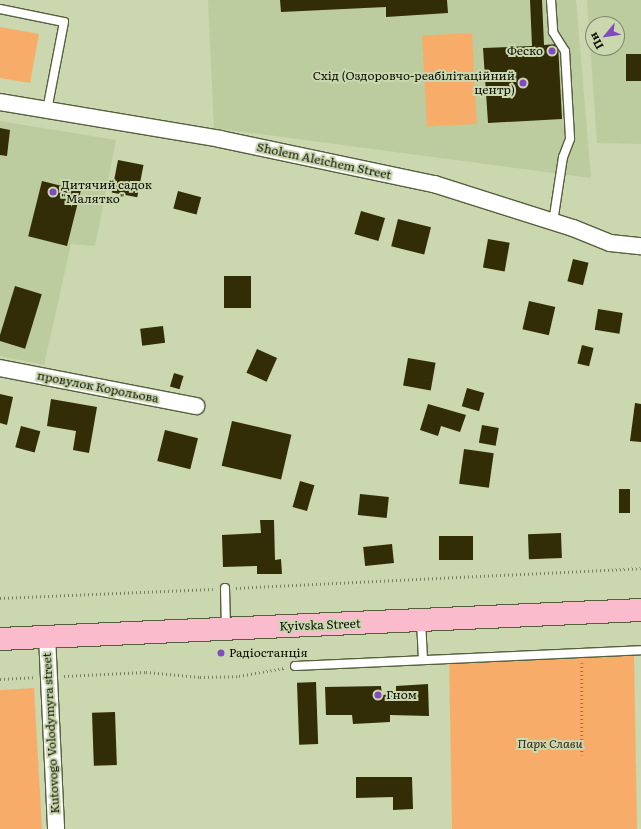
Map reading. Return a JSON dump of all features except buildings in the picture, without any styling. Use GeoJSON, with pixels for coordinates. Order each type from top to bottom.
{"type":"FeatureCollection","features":[{"type":"Feature","properties":{"kind":"main road","name":"Kyivska Street"},"geometry":{"type":"LineString","coordinates":[[0,639],[641,610]]}},
{"type":"Feature","properties":{"kind":"street","name":"Sholem Aleichem Street"},"geometry":{"type":"LineString","coordinates":[[0,102],[220,139],[427,183],[573,228],[610,243],[641,246]]}},
{"type":"Feature","properties":{"kind":"street","name":"провулок Корольова"},"geometry":{"type":"LineString","coordinates":[[0,368],[196,406]]}},
{"type":"Feature","properties":{"kind":"street","name":"Kutovogo Volodymyra street"},"geometry":{"type":"LineString","coordinates":[[47,636],[56,829]]}},
{"type":"Feature","properties":{"kind":"lane"},"geometry":{"type":"LineString","coordinates":[[551,0],[553,32],[565,51],[570,139],[563,157],[553,222]]}},
{"type":"Feature","properties":{"kind":"lane"},"geometry":{"type":"LineString","coordinates":[[0,9],[64,22],[47,110]]}},
{"type":"Feature","properties":{"kind":"lane"},"geometry":{"type":"LineString","coordinates":[[225,588],[226,629]]}},
{"type":"Feature","properties":{"kind":"lane"},"geometry":{"type":"LineString","coordinates":[[421,620],[423,660]]}},
{"type":"Feature","properties":{"kind":"lane"},"geometry":{"type":"LineString","coordinates":[[295,666],[641,650]]}},
{"type":"Feature","properties":{"kind":"path"},"geometry":{"type":"LineString","coordinates":[[0,598],[641,568]]}},
{"type":"Feature","properties":{"kind":"path"},"geometry":{"type":"LineString","coordinates":[[582,653],[582,755]]}},
{"type":"Feature","properties":{"kind":"path"},"geometry":{"type":"LineString","coordinates":[[0,679],[146,672],[200,677],[239,676],[295,666]]}},
{"type":"Feature","properties":{"kind":"shaded area"},"geometry":{"type":"Polygon","coordinates":[[[208,0],[576,0],[591,178],[214,128],[208,0]]]}},
{"type":"Feature","properties":{"kind":"shaded area"},"geometry":{"type":"Polygon","coordinates":[[[587,0],[641,0],[641,144],[597,143],[591,56],[625,56],[625,16],[588,16],[587,0]]]}},
{"type":"Feature","properties":{"kind":"shaded area","name":"Дитячий садок \"Малятко\""},"geometry":{"type":"Polygon","coordinates":[[[0,121],[116,140],[95,246],[71,244],[44,365],[0,356],[0,121]]]}},
{"type":"Feature","properties":{"kind":"green space"},"geometry":{"type":"Polygon","coordinates":[[[0,27],[39,34],[30,83],[0,78],[0,27]]]}},
{"type":"Feature","properties":{"kind":"green space"},"geometry":{"type":"Polygon","coordinates":[[[472,33],[477,124],[427,126],[422,36],[472,33]]]}},
{"type":"Feature","properties":{"kind":"green space","name":"Парк Слави"},"geometry":{"type":"Polygon","coordinates":[[[634,654],[637,829],[452,829],[449,657],[634,654]]]}},
{"type":"Feature","properties":{"kind":"green space"},"geometry":{"type":"Polygon","coordinates":[[[34,688],[42,829],[0,829],[0,690],[34,688]]]}},
{"type":"Feature","properties":{"kind":"place","name":"Феско"},"geometry":{"type":"Point","coordinates":[552,51]}},
{"type":"Feature","properties":{"kind":"place","name":"Схід (Оздоровчо-реабілітаційний центр)"},"geometry":{"type":"Point","coordinates":[523,83]}},
{"type":"Feature","properties":{"kind":"place","name":"Дитячий садок \"Малятко\""},"geometry":{"type":"Point","coordinates":[53,192]}},
{"type":"Feature","properties":{"kind":"place","name":"Радіостанція"},"geometry":{"type":"Point","coordinates":[221,653]}},
{"type":"Feature","properties":{"kind":"place","name":"Гном"},"geometry":{"type":"Point","coordinates":[378,695]}}]}
